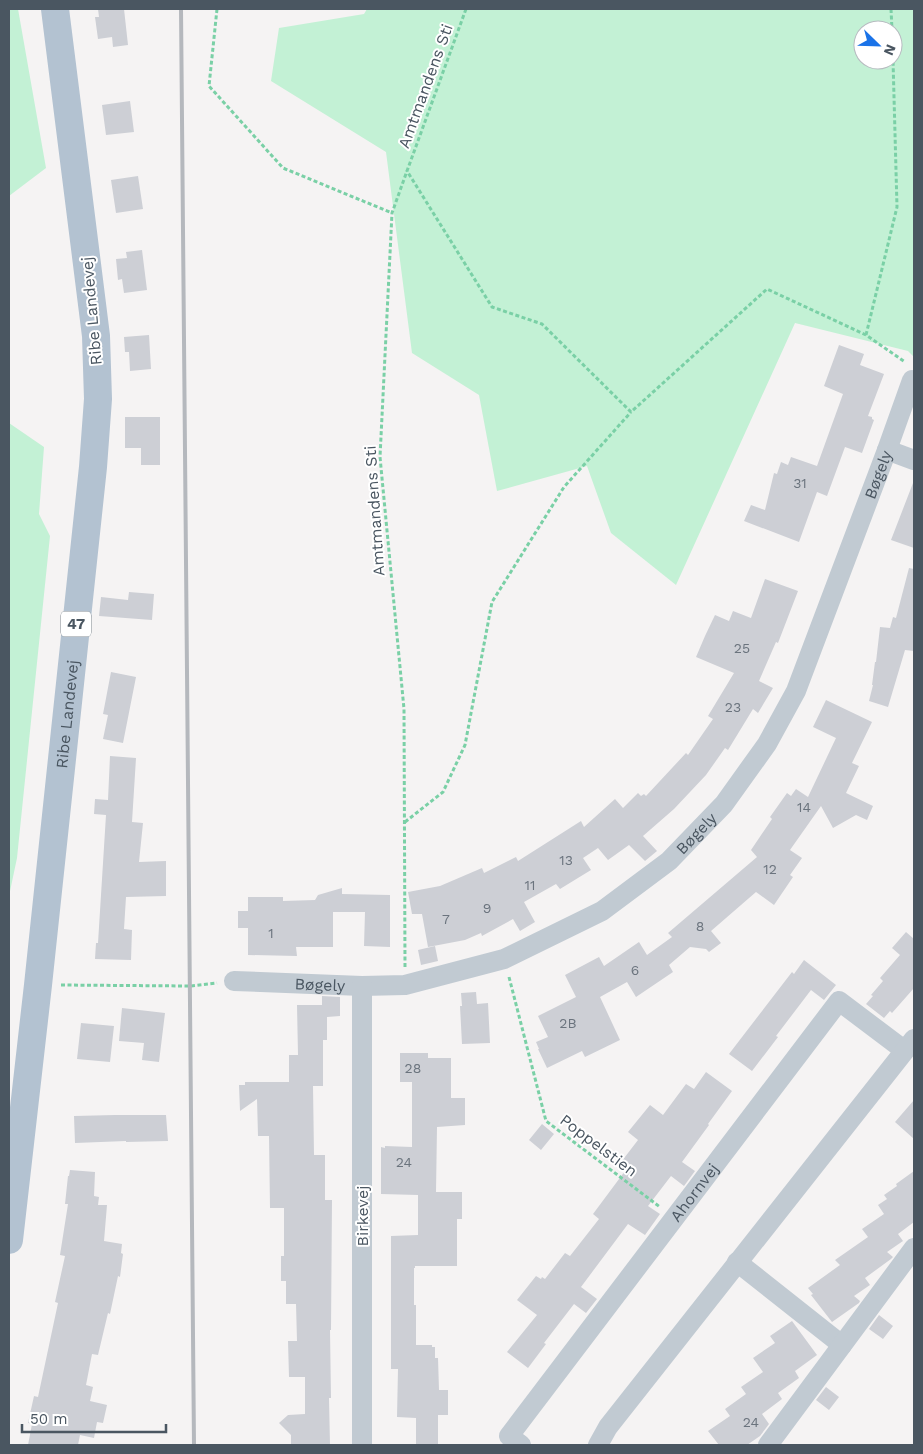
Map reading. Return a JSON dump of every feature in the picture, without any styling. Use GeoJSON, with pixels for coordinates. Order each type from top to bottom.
{"type":"FeatureCollection","features":[{"type":"Feature","properties":{"kind":"main road","name":"Ribe Landevej"},"geometry":{"type":"LineString","coordinates":[[9,1240],[93,466],[98,399],[96,336],[55,9]]}},
{"type":"Feature","properties":{"kind":"street","name":"Bøgely"},"geometry":{"type":"LineString","coordinates":[[234,981],[362,986],[405,985],[504,960],[602,911],[669,861],[724,804],[767,744],[796,691],[912,380]]}},
{"type":"Feature","properties":{"kind":"street"},"geometry":{"type":"LineString","coordinates":[[887,450],[914,460]]}},
{"type":"Feature","properties":{"kind":"street","name":"Birkevej"},"geometry":{"type":"LineString","coordinates":[[362,986],[362,1445]]}},
{"type":"Feature","properties":{"kind":"street","name":"Ahornvej"},"geometry":{"type":"LineString","coordinates":[[521,1445],[509,1436],[839,1000],[909,1044],[608,1427],[598,1445]]}},
{"type":"Feature","properties":{"kind":"street"},"geometry":{"type":"LineString","coordinates":[[768,1445],[914,1248]]}},
{"type":"Feature","properties":{"kind":"street"},"geometry":{"type":"LineString","coordinates":[[737,1262],[842,1345]]}},
{"type":"Feature","properties":{"kind":"path"},"geometry":{"type":"LineString","coordinates":[[217,9],[209,86],[283,168],[392,213]]}},
{"type":"Feature","properties":{"kind":"path","name":"Amtmandens Sti"},"geometry":{"type":"LineString","coordinates":[[405,985],[404,709],[380,457],[392,213],[466,9]]}},
{"type":"Feature","properties":{"kind":"path"},"geometry":{"type":"LineString","coordinates":[[866,335],[897,207],[893,70]]}},
{"type":"Feature","properties":{"kind":"path","name":"Amtmandens Sti"},"geometry":{"type":"LineString","coordinates":[[408,171],[492,307],[542,324],[631,412]]}},
{"type":"Feature","properties":{"kind":"path"},"geometry":{"type":"LineString","coordinates":[[405,822],[443,792],[465,745],[492,602],[564,487],[631,412],[768,290],[866,335],[905,363],[912,380]]}},
{"type":"Feature","properties":{"kind":"path","name":"Poppelstien"},"geometry":{"type":"LineString","coordinates":[[504,960],[546,1121],[675,1218]]}},
{"type":"Feature","properties":{"kind":"path"},"geometry":{"type":"LineString","coordinates":[[38,984],[190,986],[234,981]]}},
{"type":"Feature","properties":{"kind":"green space"},"geometry":{"type":"Polygon","coordinates":[[[9,9],[18,9],[46,168],[9,196],[9,9]]]}},
{"type":"Feature","properties":{"kind":"green space"},"geometry":{"type":"Polygon","coordinates":[[[367,9],[914,9],[914,357],[908,351],[795,323],[676,585],[611,533],[587,466],[497,491],[479,395],[412,353],[386,152],[271,81],[279,28],[364,14],[367,9]]]}},
{"type":"Feature","properties":{"kind":"green space"},"geometry":{"type":"Polygon","coordinates":[[[9,423],[44,447],[39,514],[50,536],[17,858],[9,896],[9,423]]]}},
{"type":"Feature","properties":{"kind":"building"},"geometry":{"type":"Polygon","coordinates":[[[98,9],[124,9],[128,45],[113,47],[112,37],[98,39],[95,17],[99,17],[98,9]]]}},
{"type":"Feature","properties":{"kind":"building"},"geometry":{"type":"Polygon","coordinates":[[[130,101],[134,132],[106,135],[102,105],[130,101]]]}},
{"type":"Feature","properties":{"kind":"building"},"geometry":{"type":"Polygon","coordinates":[[[138,176],[143,209],[116,213],[111,180],[138,176]]]}},
{"type":"Feature","properties":{"kind":"building"},"geometry":{"type":"Polygon","coordinates":[[[142,250],[147,290],[124,293],[122,279],[118,280],[116,259],[127,258],[126,252],[142,250]]]}},
{"type":"Feature","properties":{"kind":"building"},"geometry":{"type":"Polygon","coordinates":[[[149,335],[151,369],[130,371],[129,352],[125,352],[124,337],[149,335]]]}},
{"type":"Feature","properties":{"kind":"building"},"geometry":{"type":"Polygon","coordinates":[[[839,345],[864,354],[860,365],[884,374],[868,416],[874,420],[862,453],[845,447],[827,496],[817,492],[799,542],[744,521],[751,505],[765,510],[774,473],[777,474],[781,462],[788,465],[791,457],[817,466],[843,394],[824,386],[839,345]]]}},
{"type":"Feature","properties":{"kind":"building"},"geometry":{"type":"Polygon","coordinates":[[[125,417],[160,417],[160,465],[141,465],[141,448],[125,448],[125,417]]]}},
{"type":"Feature","properties":{"kind":"building"},"geometry":{"type":"Polygon","coordinates":[[[914,483],[914,548],[891,540],[914,483]]]}},
{"type":"Feature","properties":{"kind":"building"},"geometry":{"type":"Polygon","coordinates":[[[909,568],[914,569],[914,651],[905,650],[888,707],[869,701],[873,685],[880,627],[890,628],[893,617],[896,618],[909,568]]]}},
{"type":"Feature","properties":{"kind":"building"},"geometry":{"type":"Polygon","coordinates":[[[765,579],[798,591],[778,643],[776,642],[759,681],[773,688],[758,713],[753,709],[728,750],[725,748],[706,775],[674,809],[643,836],[657,851],[645,861],[629,845],[608,860],[598,848],[583,858],[591,870],[560,889],[556,884],[524,902],[535,922],[520,931],[513,919],[482,936],[481,933],[465,940],[428,947],[422,914],[412,914],[408,892],[440,886],[482,868],[484,873],[516,857],[518,861],[581,821],[584,827],[615,799],[623,808],[638,793],[641,796],[644,794],[646,796],[686,753],[688,755],[713,719],[708,716],[734,673],[696,657],[705,636],[715,615],[729,621],[733,611],[751,618],[765,579]]]}},
{"type":"Feature","properties":{"kind":"building"},"geometry":{"type":"Polygon","coordinates":[[[129,592],[154,594],[152,620],[99,616],[101,597],[128,600],[129,592]]]}},
{"type":"Feature","properties":{"kind":"building"},"geometry":{"type":"Polygon","coordinates":[[[111,672],[136,677],[123,743],[103,739],[108,715],[103,714],[111,672]]]}},
{"type":"Feature","properties":{"kind":"building"},"geometry":{"type":"Polygon","coordinates":[[[826,700],[872,722],[852,763],[859,766],[846,793],[873,806],[867,820],[856,815],[833,828],[821,806],[790,850],[802,858],[790,875],[793,877],[774,905],[756,892],[711,931],[721,943],[709,952],[706,949],[690,947],[669,965],[673,972],[636,997],[627,982],[600,997],[620,1040],[585,1057],[582,1051],[547,1068],[536,1042],[548,1037],[538,1016],[576,997],[565,975],[599,957],[604,966],[639,942],[647,955],[672,937],[668,933],[757,857],[751,850],[772,819],[770,817],[787,793],[791,796],[796,789],[808,797],[836,738],[813,727],[826,700]]]}},
{"type":"Feature","properties":{"kind":"building"},"geometry":{"type":"Polygon","coordinates":[[[110,756],[136,758],[132,822],[143,823],[139,862],[166,861],[166,896],[126,897],[124,929],[132,930],[131,960],[95,959],[96,943],[98,943],[106,815],[94,814],[95,799],[108,800],[110,756]]]}},
{"type":"Feature","properties":{"kind":"building"},"geometry":{"type":"Polygon","coordinates":[[[342,888],[342,894],[390,895],[390,947],[364,946],[365,912],[333,912],[333,947],[296,947],[297,956],[248,955],[248,928],[238,928],[238,911],[248,911],[248,897],[283,897],[283,901],[315,900],[318,895],[342,888]]]}},
{"type":"Feature","properties":{"kind":"building"},"geometry":{"type":"Polygon","coordinates":[[[906,932],[914,939],[914,988],[892,1013],[890,1011],[884,1018],[866,1004],[883,981],[880,978],[900,955],[892,948],[906,932]]]}},
{"type":"Feature","properties":{"kind":"building"},"geometry":{"type":"Polygon","coordinates":[[[435,946],[438,961],[421,965],[418,950],[435,946]]]}},
{"type":"Feature","properties":{"kind":"building"},"geometry":{"type":"Polygon","coordinates":[[[804,960],[836,985],[824,1000],[811,990],[752,1071],[729,1054],[792,972],[794,974],[804,960]]]}},
{"type":"Feature","properties":{"kind":"building"},"geometry":{"type":"Polygon","coordinates":[[[476,992],[477,1004],[488,1003],[490,1043],[462,1044],[461,993],[476,992]]]}},
{"type":"Feature","properties":{"kind":"building"},"geometry":{"type":"Polygon","coordinates":[[[322,996],[340,997],[340,1016],[327,1017],[327,1040],[323,1040],[323,1086],[313,1086],[314,1155],[325,1155],[325,1200],[332,1200],[330,1445],[291,1445],[291,1435],[279,1423],[288,1415],[305,1414],[305,1377],[289,1377],[288,1341],[297,1341],[296,1304],[286,1304],[286,1281],[281,1281],[281,1256],[284,1256],[284,1208],[270,1208],[269,1136],[258,1136],[257,1099],[240,1111],[239,1085],[245,1085],[245,1082],[289,1082],[289,1055],[298,1055],[297,1005],[322,1005],[322,996]]]}},
{"type":"Feature","properties":{"kind":"building"},"geometry":{"type":"Polygon","coordinates":[[[122,1008],[165,1013],[159,1062],[142,1060],[144,1043],[119,1041],[122,1008]]]}},
{"type":"Feature","properties":{"kind":"building"},"geometry":{"type":"Polygon","coordinates":[[[81,1023],[114,1026],[110,1062],[77,1059],[81,1023]]]}},
{"type":"Feature","properties":{"kind":"building"},"geometry":{"type":"Polygon","coordinates":[[[400,1053],[428,1053],[428,1058],[451,1058],[451,1098],[465,1098],[465,1125],[437,1127],[436,1192],[462,1192],[462,1219],[457,1219],[457,1266],[415,1266],[414,1268],[416,1345],[432,1345],[432,1347],[435,1347],[435,1358],[438,1358],[439,1390],[448,1390],[448,1415],[438,1415],[438,1445],[416,1445],[416,1418],[397,1417],[398,1369],[391,1369],[391,1236],[418,1235],[418,1195],[381,1194],[381,1147],[412,1147],[412,1082],[400,1082],[400,1053]]]}},
{"type":"Feature","properties":{"kind":"building"},"geometry":{"type":"Polygon","coordinates":[[[706,1072],[732,1091],[682,1162],[695,1171],[684,1186],[671,1176],[648,1206],[660,1214],[645,1235],[628,1224],[581,1287],[597,1299],[586,1313],[574,1304],[544,1343],[546,1344],[528,1368],[507,1352],[537,1315],[517,1300],[536,1276],[545,1279],[565,1253],[570,1256],[599,1219],[593,1214],[625,1171],[618,1166],[638,1140],[628,1132],[650,1105],[663,1115],[686,1084],[694,1089],[706,1072]]]}},
{"type":"Feature","properties":{"kind":"building"},"geometry":{"type":"Polygon","coordinates":[[[914,1100],[914,1139],[895,1122],[914,1100]]]}},
{"type":"Feature","properties":{"kind":"building"},"geometry":{"type":"Polygon","coordinates":[[[166,1115],[168,1141],[75,1143],[74,1116],[166,1115]]]}},
{"type":"Feature","properties":{"kind":"building"},"geometry":{"type":"Polygon","coordinates":[[[542,1124],[554,1134],[541,1150],[529,1140],[542,1124]]]}},
{"type":"Feature","properties":{"kind":"building"},"geometry":{"type":"Polygon","coordinates":[[[70,1170],[95,1172],[94,1196],[99,1197],[98,1205],[107,1205],[104,1241],[122,1244],[121,1253],[123,1254],[120,1277],[118,1276],[110,1314],[108,1313],[98,1355],[92,1354],[86,1385],[93,1387],[90,1401],[107,1405],[103,1423],[97,1422],[94,1438],[80,1435],[78,1445],[28,1445],[32,1424],[28,1423],[34,1396],[38,1397],[58,1303],[55,1302],[65,1256],[60,1255],[68,1204],[65,1204],[70,1170]]]}},
{"type":"Feature","properties":{"kind":"building"},"geometry":{"type":"Polygon","coordinates":[[[914,1171],[914,1222],[898,1234],[903,1241],[887,1252],[893,1257],[865,1278],[870,1285],[854,1296],[860,1301],[859,1303],[832,1322],[811,1295],[813,1294],[808,1288],[840,1265],[835,1260],[868,1237],[862,1229],[884,1214],[878,1205],[887,1199],[884,1195],[914,1171]]]}},
{"type":"Feature","properties":{"kind":"building"},"geometry":{"type":"Polygon","coordinates":[[[879,1315],[893,1326],[883,1339],[869,1329],[879,1315]]]}},
{"type":"Feature","properties":{"kind":"building"},"geometry":{"type":"Polygon","coordinates":[[[792,1321],[817,1355],[795,1371],[799,1378],[778,1393],[782,1399],[762,1414],[769,1424],[760,1436],[747,1445],[719,1445],[708,1431],[730,1416],[725,1409],[746,1394],[741,1387],[763,1372],[753,1358],[775,1343],[770,1336],[792,1321]]]}},
{"type":"Feature","properties":{"kind":"building"},"geometry":{"type":"Polygon","coordinates":[[[826,1387],[839,1397],[829,1410],[816,1400],[826,1387]]]}},
{"type":"Feature","properties":{"kind":"railway"},"geometry":{"type":"LineString","coordinates":[[181,9],[194,1445]]}}]}
